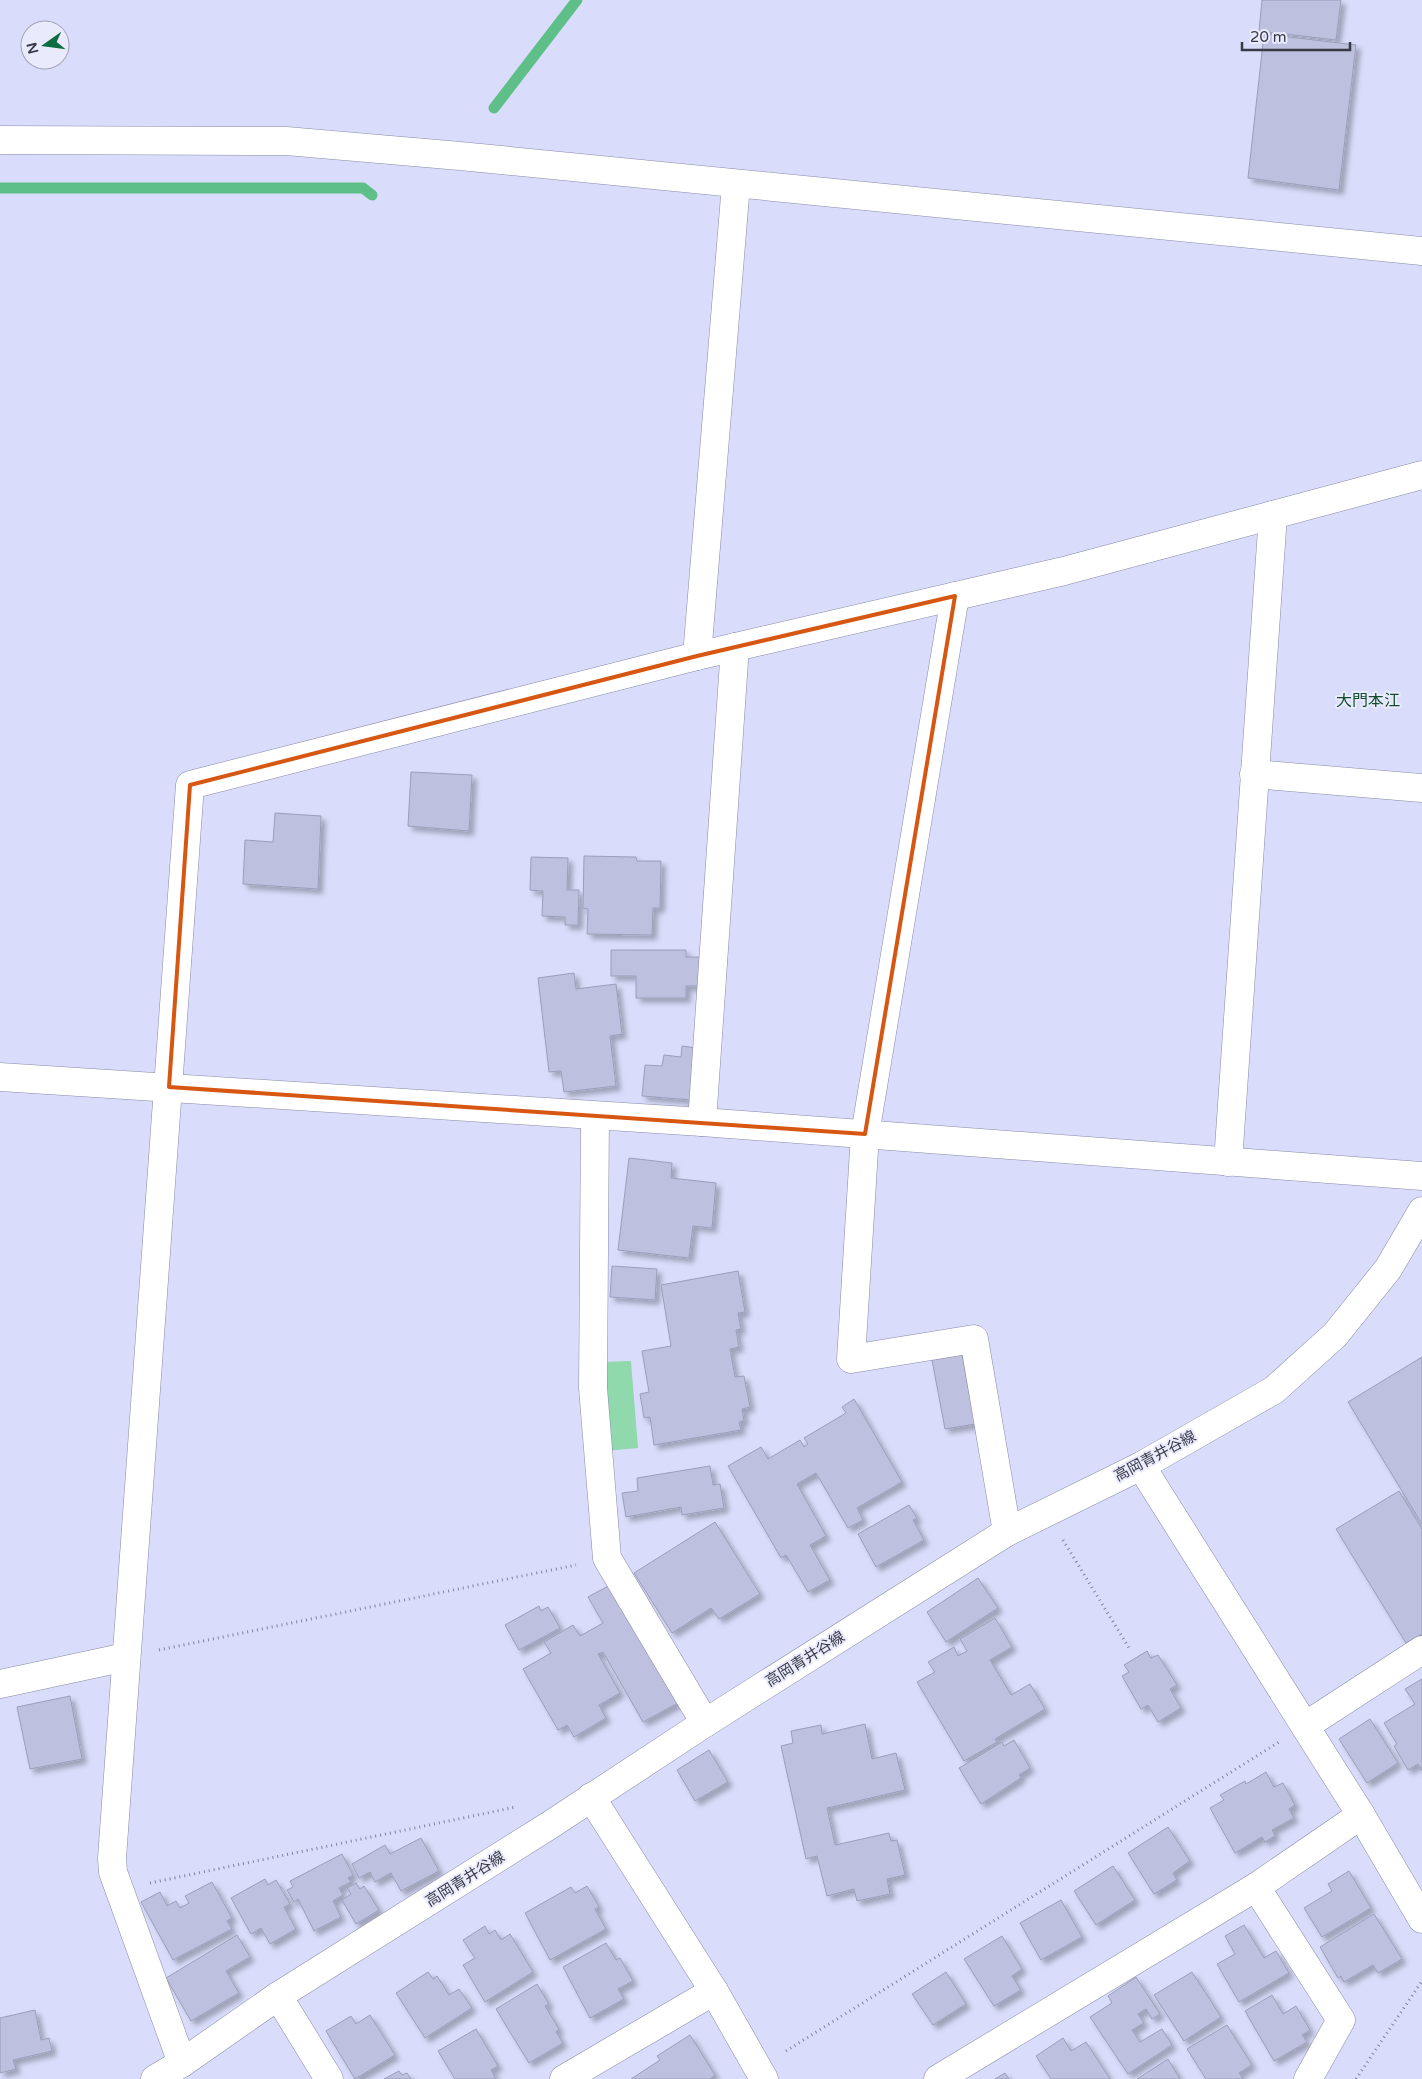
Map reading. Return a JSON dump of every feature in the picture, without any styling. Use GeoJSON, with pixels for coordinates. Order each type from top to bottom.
{"type":"FeatureCollection","features":[{"type":"Feature","properties":{"kind":"street"},"geometry":{"type":"LineString","coordinates":[[0,140],[286,141],[1422,251]]}},
{"type":"Feature","properties":{"kind":"street"},"geometry":{"type":"LineString","coordinates":[[697,656],[736,184]]}},
{"type":"Feature","properties":{"kind":"street"},"geometry":{"type":"LineString","coordinates":[[173,2072],[120,1890],[113,1872],[112,1858],[190,786],[697,656],[1064,571],[1422,475]]}},
{"type":"Feature","properties":{"kind":"street"},"geometry":{"type":"LineString","coordinates":[[1228,1162],[1273,515]]}},
{"type":"Feature","properties":{"kind":"street"},"geometry":{"type":"LineString","coordinates":[[955,596],[865,1134],[851,1359],[974,1339],[1006,1532]]}},
{"type":"Feature","properties":{"kind":"street"},"geometry":{"type":"LineString","coordinates":[[702,1122],[736,647]]}},
{"type":"Feature","properties":{"kind":"street"},"geometry":{"type":"LineString","coordinates":[[1254,774],[1422,788]]}},
{"type":"Feature","properties":{"kind":"street"},"geometry":{"type":"LineString","coordinates":[[0,1077],[702,1122],[1422,1176]]}},
{"type":"Feature","properties":{"kind":"street"},"geometry":{"type":"LineString","coordinates":[[595,1116],[593,1388],[607,1558],[705,1723]]}},
{"type":"Feature","properties":{"kind":"street","name":"高岡青井谷線"},"geometry":{"type":"LineString","coordinates":[[173,2072],[278,1996],[550,1825],[705,1723],[1006,1532],[1141,1466],[1274,1390],[1335,1335],[1388,1269],[1422,1211]]}},
{"type":"Feature","properties":{"kind":"street"},"geometry":{"type":"LineString","coordinates":[[1141,1466],[1361,1815],[1422,1919]]}},
{"type":"Feature","properties":{"kind":"street"},"geometry":{"type":"LineString","coordinates":[[1304,1726],[1422,1650]]}},
{"type":"Feature","properties":{"kind":"street"},"geometry":{"type":"LineString","coordinates":[[0,1684],[126,1657]]}},
{"type":"Feature","properties":{"kind":"street"},"geometry":{"type":"LineString","coordinates":[[591,1797],[714,1991],[761,2074]]}},
{"type":"Feature","properties":{"kind":"street"},"geometry":{"type":"LineString","coordinates":[[938,2079],[1256,1887],[1361,1815]]}},
{"type":"Feature","properties":{"kind":"street"},"geometry":{"type":"LineString","coordinates":[[1256,1887],[1341,2020],[1308,2079]]}},
{"type":"Feature","properties":{"kind":"street"},"geometry":{"type":"LineString","coordinates":[[564,2079],[714,1991]]}},
{"type":"Feature","properties":{"kind":"street"},"geometry":{"type":"LineString","coordinates":[[278,1996],[329,2079]]}},
{"type":"Feature","properties":{"kind":"path"},"geometry":{"type":"LineString","coordinates":[[1046,1511],[1129,1648]]}},
{"type":"Feature","properties":{"kind":"path"},"geometry":{"type":"LineString","coordinates":[[126,1657],[607,1558]]}},
{"type":"Feature","properties":{"kind":"path"},"geometry":{"type":"LineString","coordinates":[[761,2074],[1304,1726]]}},
{"type":"Feature","properties":{"kind":"path"},"geometry":{"type":"LineString","coordinates":[[120,1890],[534,1803],[550,1825]]}},
{"type":"Feature","properties":{"kind":"path"},"geometry":{"type":"LineString","coordinates":[[1356,2079],[1422,1981]]}},
{"type":"Feature","properties":{"kind":"highlighted area"},"geometry":{"type":"Polygon","coordinates":[[[955,596],[865,1134],[169,1087],[190,785],[697,656],[955,596]]]}},
{"type":"Feature","properties":{"kind":"green space"},"geometry":{"type":"Polygon","coordinates":[[[631,1361],[638,1448],[605,1451],[599,1362],[631,1361]]]}},
{"type":"Feature","properties":{"kind":"building"},"geometry":{"type":"Polygon","coordinates":[[[1262,0],[1341,0],[1336,40],[1259,31],[1262,0]]]}},
{"type":"Feature","properties":{"kind":"building"},"geometry":{"type":"Polygon","coordinates":[[[1264,34],[1356,45],[1339,190],[1248,178],[1264,34]]]}},
{"type":"Feature","properties":{"kind":"building"},"geometry":{"type":"Polygon","coordinates":[[[411,772],[472,775],[469,831],[408,826],[411,772]]]}},
{"type":"Feature","properties":{"kind":"building"},"geometry":{"type":"Polygon","coordinates":[[[275,813],[321,816],[318,889],[243,884],[245,840],[273,842],[275,813]]]}},
{"type":"Feature","properties":{"kind":"building"},"geometry":{"type":"Polygon","coordinates":[[[584,856],[636,857],[637,861],[661,861],[660,908],[653,908],[652,935],[587,934],[588,909],[583,908],[584,856]]]}},
{"type":"Feature","properties":{"kind":"building"},"geometry":{"type":"Polygon","coordinates":[[[531,857],[568,858],[567,890],[579,890],[578,925],[565,925],[565,917],[542,916],[543,891],[530,890],[531,857]]]}},
{"type":"Feature","properties":{"kind":"building"},"geometry":{"type":"Polygon","coordinates":[[[611,950],[686,950],[686,957],[700,957],[700,986],[686,986],[686,998],[636,998],[636,976],[611,976],[611,950]]]}},
{"type":"Feature","properties":{"kind":"building"},"geometry":{"type":"Polygon","coordinates":[[[574,973],[576,989],[616,984],[622,1034],[610,1036],[616,1086],[564,1092],[561,1071],[549,1072],[538,978],[574,973]]]}},
{"type":"Feature","properties":{"kind":"building"},"geometry":{"type":"Polygon","coordinates":[[[682,1046],[697,1048],[692,1100],[642,1096],[645,1065],[662,1066],[664,1055],[681,1057],[682,1046]]]}},
{"type":"Feature","properties":{"kind":"building"},"geometry":{"type":"Polygon","coordinates":[[[629,1158],[672,1163],[671,1178],[716,1183],[712,1228],[693,1226],[689,1258],[618,1250],[629,1158]]]}},
{"type":"Feature","properties":{"kind":"building"},"geometry":{"type":"Polygon","coordinates":[[[612,1266],[657,1269],[655,1300],[610,1297],[612,1266]]]}},
{"type":"Feature","properties":{"kind":"building"},"geometry":{"type":"Polygon","coordinates":[[[738,1271],[745,1312],[738,1313],[741,1329],[736,1330],[739,1347],[730,1349],[735,1377],[744,1376],[750,1407],[742,1409],[744,1421],[739,1422],[741,1430],[654,1445],[650,1417],[644,1418],[640,1394],[649,1392],[642,1351],[671,1346],[661,1285],[738,1271]]]}},
{"type":"Feature","properties":{"kind":"building"},"geometry":{"type":"Polygon","coordinates":[[[962,1354],[975,1424],[945,1429],[932,1360],[962,1354]]]}},
{"type":"Feature","properties":{"kind":"building"},"geometry":{"type":"Polygon","coordinates":[[[1422,1357],[1422,1524],[1348,1402],[1422,1357]]]}},
{"type":"Feature","properties":{"kind":"building"},"geometry":{"type":"Polygon","coordinates":[[[854,1399],[902,1482],[857,1508],[863,1520],[848,1528],[816,1473],[797,1484],[826,1536],[810,1545],[830,1580],[808,1592],[786,1555],[781,1558],[728,1466],[761,1447],[768,1459],[800,1440],[804,1447],[808,1444],[804,1438],[846,1413],[842,1407],[854,1399]]]}},
{"type":"Feature","properties":{"kind":"building"},"geometry":{"type":"Polygon","coordinates":[[[710,1466],[713,1485],[720,1484],[724,1508],[682,1515],[681,1507],[626,1517],[622,1493],[638,1491],[637,1478],[710,1466]]]}},
{"type":"Feature","properties":{"kind":"building"},"geometry":{"type":"Polygon","coordinates":[[[1399,1491],[1422,1529],[1422,1634],[1406,1643],[1336,1529],[1399,1491]]]}},
{"type":"Feature","properties":{"kind":"building"},"geometry":{"type":"Polygon","coordinates":[[[909,1505],[917,1518],[913,1520],[924,1540],[876,1567],[858,1534],[909,1505]]]}},
{"type":"Feature","properties":{"kind":"building"},"geometry":{"type":"Polygon","coordinates":[[[715,1522],[760,1594],[719,1619],[711,1608],[672,1633],[634,1573],[715,1522]]]}},
{"type":"Feature","properties":{"kind":"building"},"geometry":{"type":"Polygon","coordinates":[[[978,1578],[998,1608],[946,1642],[927,1612],[978,1578]]]}},
{"type":"Feature","properties":{"kind":"building"},"geometry":{"type":"Polygon","coordinates":[[[610,1585],[678,1703],[643,1722],[603,1652],[598,1654],[620,1693],[599,1705],[606,1718],[574,1737],[567,1725],[558,1730],[523,1669],[551,1653],[544,1642],[573,1625],[580,1636],[603,1623],[588,1597],[610,1585]]]}},
{"type":"Feature","properties":{"kind":"building"},"geometry":{"type":"Polygon","coordinates":[[[539,1606],[541,1611],[548,1607],[560,1628],[519,1650],[505,1625],[539,1606]]]}},
{"type":"Feature","properties":{"kind":"building"},"geometry":{"type":"Polygon","coordinates":[[[995,1618],[1012,1647],[990,1660],[1011,1695],[1030,1684],[1045,1709],[995,1739],[997,1742],[964,1761],[917,1682],[935,1672],[928,1662],[954,1647],[958,1656],[967,1651],[960,1639],[995,1618]]]}},
{"type":"Feature","properties":{"kind":"building"},"geometry":{"type":"Polygon","coordinates":[[[1147,1651],[1151,1658],[1158,1655],[1177,1685],[1170,1689],[1181,1708],[1158,1722],[1148,1705],[1141,1709],[1122,1676],[1129,1672],[1124,1665],[1147,1651]]]}},
{"type":"Feature","properties":{"kind":"building"},"geometry":{"type":"Polygon","coordinates":[[[1422,1679],[1422,1770],[1418,1764],[1408,1770],[1394,1746],[1397,1744],[1384,1723],[1415,1704],[1405,1689],[1422,1679]]]}},
{"type":"Feature","properties":{"kind":"building"},"geometry":{"type":"Polygon","coordinates":[[[70,1696],[82,1759],[30,1769],[17,1707],[70,1696]]]}},
{"type":"Feature","properties":{"kind":"building"},"geometry":{"type":"Polygon","coordinates":[[[1370,1719],[1398,1763],[1367,1783],[1339,1739],[1370,1719]]]}},
{"type":"Feature","properties":{"kind":"building"},"geometry":{"type":"Polygon","coordinates":[[[865,1724],[872,1759],[896,1753],[905,1790],[827,1808],[835,1845],[889,1833],[891,1841],[897,1840],[905,1875],[887,1879],[890,1894],[857,1901],[854,1889],[827,1896],[817,1856],[806,1859],[781,1746],[793,1743],[791,1731],[821,1725],[822,1734],[865,1724]]]}},
{"type":"Feature","properties":{"kind":"building"},"geometry":{"type":"Polygon","coordinates":[[[1014,1740],[1030,1768],[1019,1775],[1021,1778],[981,1804],[959,1768],[1002,1742],[1004,1746],[1014,1740]]]}},
{"type":"Feature","properties":{"kind":"building"},"geometry":{"type":"Polygon","coordinates":[[[709,1750],[728,1782],[695,1801],[677,1770],[709,1750]]]}},
{"type":"Feature","properties":{"kind":"building"},"geometry":{"type":"Polygon","coordinates":[[[1266,1772],[1274,1787],[1283,1783],[1295,1805],[1289,1809],[1294,1818],[1272,1830],[1275,1836],[1265,1842],[1262,1837],[1235,1853],[1210,1808],[1224,1800],[1220,1795],[1245,1781],[1246,1784],[1266,1772]]]}},
{"type":"Feature","properties":{"kind":"building"},"geometry":{"type":"Polygon","coordinates":[[[1168,1827],[1190,1861],[1173,1873],[1177,1880],[1154,1894],[1128,1853],[1168,1827]]]}},
{"type":"Feature","properties":{"kind":"building"},"geometry":{"type":"Polygon","coordinates":[[[421,1838],[439,1871],[401,1891],[391,1873],[375,1882],[370,1872],[359,1878],[352,1864],[385,1845],[390,1854],[421,1838]]]}},
{"type":"Feature","properties":{"kind":"building"},"geometry":{"type":"Polygon","coordinates":[[[342,1854],[353,1875],[348,1878],[351,1882],[339,1888],[343,1895],[333,1901],[341,1917],[314,1931],[298,1899],[294,1902],[287,1890],[293,1887],[290,1881],[342,1854]]]}},
{"type":"Feature","properties":{"kind":"building"},"geometry":{"type":"Polygon","coordinates":[[[1113,1866],[1135,1900],[1096,1925],[1074,1891],[1113,1866]]]}},
{"type":"Feature","properties":{"kind":"building"},"geometry":{"type":"Polygon","coordinates":[[[1349,1871],[1371,1908],[1322,1937],[1304,1908],[1332,1891],[1328,1884],[1349,1871]]]}},
{"type":"Feature","properties":{"kind":"building"},"geometry":{"type":"Polygon","coordinates":[[[265,1879],[268,1885],[276,1880],[290,1904],[284,1907],[296,1929],[270,1944],[261,1928],[251,1934],[231,1898],[265,1879]]]}},
{"type":"Feature","properties":{"kind":"building"},"geometry":{"type":"Polygon","coordinates":[[[212,1882],[232,1918],[227,1921],[232,1929],[173,1960],[141,1902],[160,1892],[167,1906],[176,1901],[180,1908],[189,1903],[185,1896],[212,1882]]]}},
{"type":"Feature","properties":{"kind":"building"},"geometry":{"type":"Polygon","coordinates":[[[356,1883],[360,1889],[364,1886],[379,1910],[356,1924],[342,1900],[351,1894],[347,1888],[356,1883]]]}},
{"type":"Feature","properties":{"kind":"building"},"geometry":{"type":"Polygon","coordinates":[[[587,1886],[599,1907],[595,1909],[606,1929],[550,1960],[525,1913],[571,1887],[575,1893],[587,1886]]]}},
{"type":"Feature","properties":{"kind":"building"},"geometry":{"type":"Polygon","coordinates":[[[1061,1900],[1082,1937],[1041,1960],[1020,1923],[1061,1900]]]}},
{"type":"Feature","properties":{"kind":"building"},"geometry":{"type":"Polygon","coordinates":[[[1374,1914],[1402,1959],[1378,1973],[1373,1965],[1344,1982],[1341,1976],[1338,1978],[1320,1947],[1374,1914]]]}},
{"type":"Feature","properties":{"kind":"building"},"geometry":{"type":"Polygon","coordinates":[[[1244,1925],[1264,1958],[1276,1951],[1289,1973],[1239,2002],[1217,1964],[1235,1954],[1225,1936],[1244,1925]]]}},
{"type":"Feature","properties":{"kind":"building"},"geometry":{"type":"Polygon","coordinates":[[[485,1926],[489,1934],[495,1930],[501,1940],[510,1934],[533,1972],[485,2002],[463,1965],[475,1958],[463,1940],[485,1926]]]}},
{"type":"Feature","properties":{"kind":"building"},"geometry":{"type":"Polygon","coordinates":[[[237,1935],[250,1957],[226,1971],[239,1993],[191,2021],[166,1978],[237,1935]]]}},
{"type":"Feature","properties":{"kind":"building"},"geometry":{"type":"Polygon","coordinates":[[[1002,1936],[1022,1969],[1012,1976],[1021,1990],[994,2006],[964,1959],[1002,1936]]]}},
{"type":"Feature","properties":{"kind":"building"},"geometry":{"type":"Polygon","coordinates":[[[606,1943],[616,1960],[620,1958],[633,1981],[618,1989],[624,1999],[590,2018],[563,1967],[606,1943]]]}},
{"type":"Feature","properties":{"kind":"building"},"geometry":{"type":"Polygon","coordinates":[[[428,1972],[433,1979],[437,1976],[449,1995],[459,1989],[472,2008],[425,2038],[396,1993],[428,1972]]]}},
{"type":"Feature","properties":{"kind":"building"},"geometry":{"type":"Polygon","coordinates":[[[946,1972],[966,2004],[933,2025],[912,1994],[946,1972]]]}},
{"type":"Feature","properties":{"kind":"building"},"geometry":{"type":"Polygon","coordinates":[[[1192,1972],[1221,2017],[1184,2041],[1154,1995],[1192,1972]]]}},
{"type":"Feature","properties":{"kind":"building"},"geometry":{"type":"Polygon","coordinates":[[[1136,1977],[1160,2014],[1152,2019],[1146,2009],[1138,2014],[1144,2023],[1132,2030],[1140,2042],[1162,2029],[1172,2045],[1128,2074],[1090,2017],[1112,2003],[1108,1996],[1136,1977]]]}},
{"type":"Feature","properties":{"kind":"building"},"geometry":{"type":"Polygon","coordinates":[[[537,1984],[549,2004],[545,2006],[559,2029],[556,2032],[563,2043],[529,2063],[496,2009],[537,1984]]]}},
{"type":"Feature","properties":{"kind":"building"},"geometry":{"type":"Polygon","coordinates":[[[1272,1995],[1283,2014],[1296,2006],[1310,2030],[1302,2035],[1307,2042],[1274,2061],[1245,2011],[1272,1995]]]}},
{"type":"Feature","properties":{"kind":"building"},"geometry":{"type":"Polygon","coordinates":[[[35,2010],[41,2040],[49,2038],[52,2051],[13,2060],[16,2069],[0,2073],[0,2018],[35,2010]]]}},
{"type":"Feature","properties":{"kind":"building"},"geometry":{"type":"Polygon","coordinates":[[[370,2015],[395,2055],[355,2079],[326,2031],[351,2016],[356,2024],[370,2015]]]}},
{"type":"Feature","properties":{"kind":"building"},"geometry":{"type":"Polygon","coordinates":[[[1227,2025],[1252,2065],[1239,2073],[1243,2079],[1206,2079],[1187,2049],[1227,2025]]]}},
{"type":"Feature","properties":{"kind":"building"},"geometry":{"type":"Polygon","coordinates":[[[476,2029],[498,2066],[491,2070],[496,2079],[455,2079],[438,2051],[476,2029]]]}},
{"type":"Feature","properties":{"kind":"building"},"geometry":{"type":"Polygon","coordinates":[[[690,2035],[715,2075],[710,2079],[631,2079],[660,2060],[657,2056],[690,2035]]]}},
{"type":"Feature","properties":{"kind":"building"},"geometry":{"type":"Polygon","coordinates":[[[1063,2038],[1071,2051],[1086,2042],[1110,2079],[1051,2079],[1036,2056],[1063,2038]]]}},
{"type":"Feature","properties":{"kind":"building"},"geometry":{"type":"Polygon","coordinates":[[[1168,2059],[1180,2079],[1137,2079],[1168,2059]]]}},
{"type":"Feature","properties":{"kind":"building"},"geometry":{"type":"Polygon","coordinates":[[[399,2071],[402,2075],[407,2073],[411,2079],[384,2079],[399,2071]]]}},
{"type":"Feature","properties":{"kind":"building"},"geometry":{"type":"Polygon","coordinates":[[[1005,2073],[1009,2079],[995,2079],[1005,2073]]]}},
{"type":"Feature","properties":{"kind":"waterway"},"geometry":{"type":"LineString","coordinates":[[494,108],[577,0]]}},
{"type":"Feature","properties":{"kind":"waterway"},"geometry":{"type":"LineString","coordinates":[[0,188],[363,188],[372,195]]}},
{"type":"Feature","properties":{"kind":"district","name":"大門本江"},"geometry":{"type":"Point","coordinates":[1368,700]}}]}
